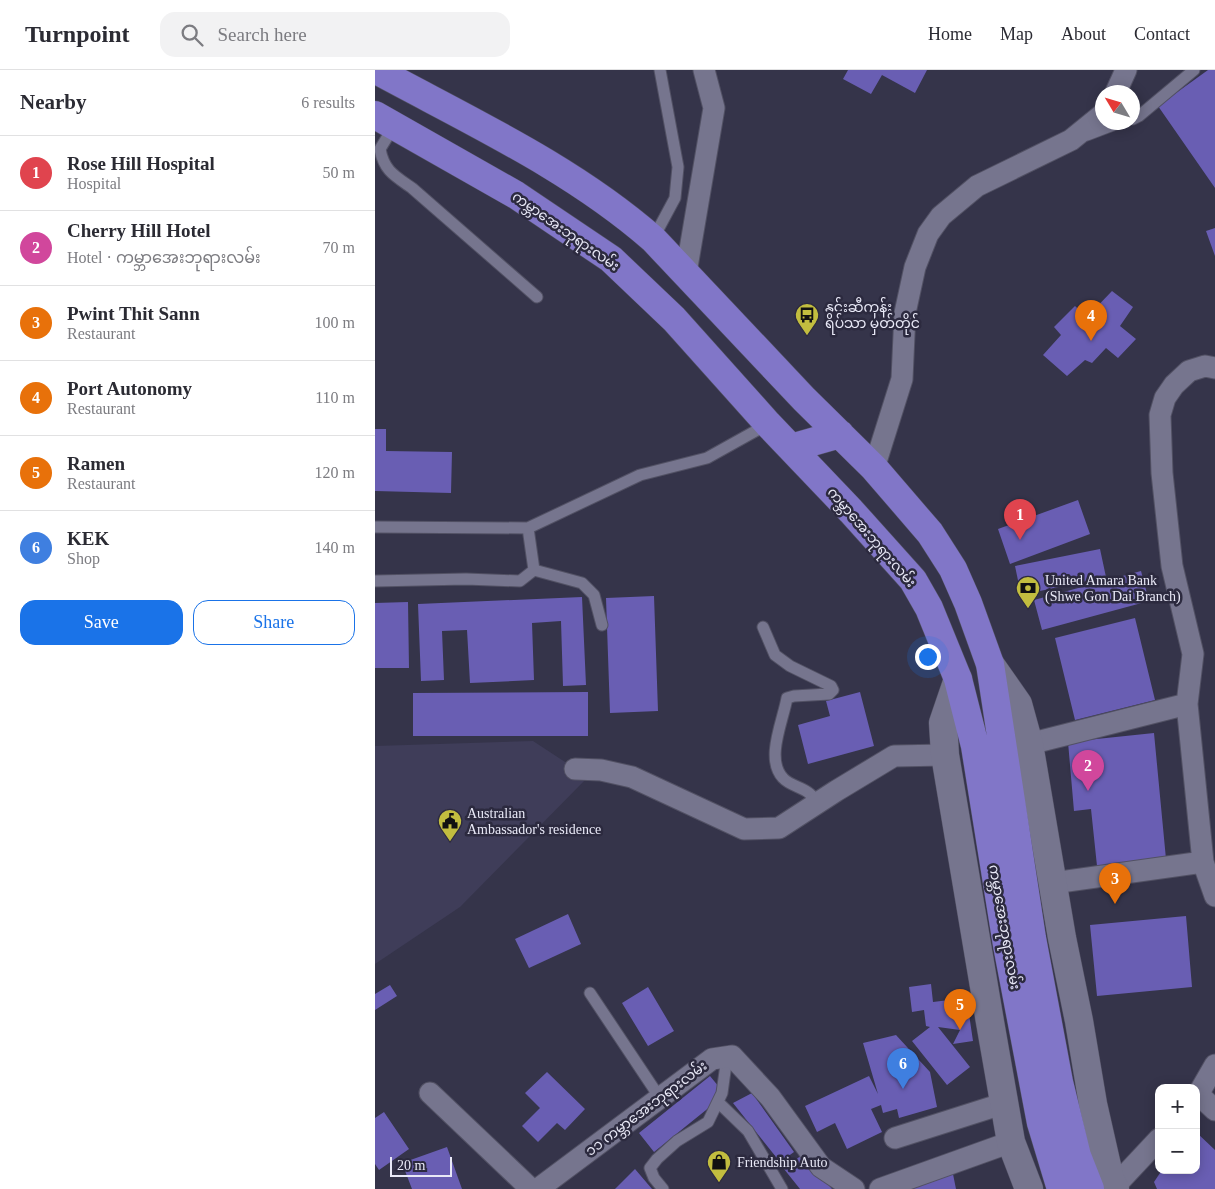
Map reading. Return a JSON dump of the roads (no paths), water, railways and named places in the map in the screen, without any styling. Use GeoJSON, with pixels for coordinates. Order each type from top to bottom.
{"type":"FeatureCollection","features":[{"type":"Feature","properties":{"kind":"main road","name":"ကမ္ဘာအေးဘုရားလမ်း"},"geometry":{"type":"LineString","coordinates":[[376,72],[531,154],[631,219],[686,273],[804,399],[874,468],[930,533],[953,569],[968,603],[990,664],[1032,938],[1058,1072],[1077,1156],[1106,1188]]}},
{"type":"Feature","properties":{"kind":"main road","name":"ကမ္ဘာအေးဘုရားလမ်း"},"geometry":{"type":"LineString","coordinates":[[384,120],[516,194],[611,259],[674,319],[768,424],[851,510],[913,580],[929,608],[957,679],[975,746],[1007,945],[1041,1123],[1061,1189]]}},
{"type":"Feature","properties":{"kind":"main road"},"geometry":{"type":"LineString","coordinates":[[516,194],[562,173]]}},
{"type":"Feature","properties":{"kind":"main road"},"geometry":{"type":"LineString","coordinates":[[791,448],[840,434]]}},
{"type":"Feature","properties":{"kind":"main road"},"geometry":{"type":"LineString","coordinates":[[990,664],[1018,704],[1029,744],[1062,938],[1093,1104],[1110,1179],[1106,1188]]}},
{"type":"Feature","properties":{"kind":"main road"},"geometry":{"type":"LineString","coordinates":[[957,679],[943,723],[945,756],[1011,1142],[1029,1189]]}},
{"type":"Feature","properties":{"kind":"street"},"geometry":{"type":"LineString","coordinates":[[686,273],[714,108],[704,70]]}},
{"type":"Feature","properties":{"kind":"street"},"geometry":{"type":"LineString","coordinates":[[1118,85],[1126,70]]}},
{"type":"Feature","properties":{"kind":"street"},"geometry":{"type":"LineString","coordinates":[[874,468],[902,379],[905,313],[915,267],[928,234],[941,216],[977,186],[1071,140],[1095,120]]}},
{"type":"Feature","properties":{"kind":"street"},"geometry":{"type":"LineString","coordinates":[[1215,368],[1205,366],[1189,371],[1174,385],[1165,398],[1160,415],[1162,473],[1172,566],[1193,654],[1187,704],[1203,862],[1215,896]]}},
{"type":"Feature","properties":{"kind":"street"},"geometry":{"type":"LineString","coordinates":[[1029,744],[1187,704]]}},
{"type":"Feature","properties":{"kind":"street"},"geometry":{"type":"LineString","coordinates":[[575,769],[601,770],[632,777],[744,830],[779,828],[894,756],[945,756]]}},
{"type":"Feature","properties":{"kind":"street"},"geometry":{"type":"LineString","coordinates":[[1053,883],[1203,862]]}},
{"type":"Feature","properties":{"kind":"street"},"geometry":{"type":"LineString","coordinates":[[727,1057],[733,1056],[770,1097],[821,1167],[854,1189]]}},
{"type":"Feature","properties":{"kind":"street","name":"၁၁ ကမ္ဘာအေးဘုရားလမ်း"},"geometry":{"type":"LineString","coordinates":[[538,1189],[712,1059],[727,1057]]}},
{"type":"Feature","properties":{"kind":"street"},"geometry":{"type":"LineString","coordinates":[[1200,1093],[1215,1065]]}},
{"type":"Feature","properties":{"kind":"street"},"geometry":{"type":"LineString","coordinates":[[430,1093],[531,1189]]}},
{"type":"Feature","properties":{"kind":"street"},"geometry":{"type":"LineString","coordinates":[[1200,1099],[1215,1110]]}},
{"type":"Feature","properties":{"kind":"street"},"geometry":{"type":"LineString","coordinates":[[895,1138],[1005,1103]]}},
{"type":"Feature","properties":{"kind":"street"},"geometry":{"type":"LineString","coordinates":[[880,1189],[1011,1142]]}},
{"type":"Feature","properties":{"kind":"street"},"geometry":{"type":"LineString","coordinates":[[1106,1188],[1155,1143]]}},
{"type":"Feature","properties":{"kind":"lane"},"geometry":{"type":"LineString","coordinates":[[653,239],[675,198],[678,167],[660,70]]}},
{"type":"Feature","properties":{"kind":"lane"},"geometry":{"type":"LineString","coordinates":[[1140,115],[1193,70]]}},
{"type":"Feature","properties":{"kind":"lane"},"geometry":{"type":"LineString","coordinates":[[384,120],[380,149],[382,160],[390,172],[412,188],[537,297]]}},
{"type":"Feature","properties":{"kind":"lane"},"geometry":{"type":"LineString","coordinates":[[1071,140],[1099,130]]}},
{"type":"Feature","properties":{"kind":"lane"},"geometry":{"type":"LineString","coordinates":[[375,527],[528,528],[641,475],[707,458],[768,424]]}},
{"type":"Feature","properties":{"kind":"lane"},"geometry":{"type":"LineString","coordinates":[[528,528],[533,570]]}},
{"type":"Feature","properties":{"kind":"lane"},"geometry":{"type":"LineString","coordinates":[[375,581],[466,579],[520,581],[533,570]]}},
{"type":"Feature","properties":{"kind":"lane"},"geometry":{"type":"LineString","coordinates":[[533,570],[581,583],[594,595],[602,626]]}},
{"type":"Feature","properties":{"kind":"lane"},"geometry":{"type":"LineString","coordinates":[[763,627],[775,655],[790,666],[831,686],[833,690],[829,694],[787,698],[775,748],[776,764],[782,778],[809,793],[818,803]]}},
{"type":"Feature","properties":{"kind":"lane"},"geometry":{"type":"LineString","coordinates":[[590,993],[660,1098]]}},
{"type":"Feature","properties":{"kind":"lane"},"geometry":{"type":"LineString","coordinates":[[663,1189],[654,1178],[650,1168],[677,1141],[708,1122],[722,1093],[727,1057]]}},
{"type":"Feature","properties":{"kind":"lane"},"geometry":{"type":"LineString","coordinates":[[717,1102],[748,1131],[782,1189]]}},
{"type":"Feature","properties":{"kind":"place","name":"နှင်းဆီကုန်း ရိပ်သာ မှတ်တိုင်"},"geometry":{"type":"Point","coordinates":[807,336]}},
{"type":"Feature","properties":{"kind":"place","name":"Port Autonomy"},"geometry":{"type":"Point","coordinates":[1091,341]}},
{"type":"Feature","properties":{"kind":"place","name":"Rose Hill Hospital"},"geometry":{"type":"Point","coordinates":[1020,540]}},
{"type":"Feature","properties":{"kind":"place","name":"United Amara Bank (Shwe Gon Dai Branch)"},"geometry":{"type":"Point","coordinates":[1028,609]}},
{"type":"Feature","properties":{"kind":"place","name":"Cherry Hill Hotel"},"geometry":{"type":"Point","coordinates":[1088,791]}},
{"type":"Feature","properties":{"kind":"place","name":"Australian Ambassador's residence"},"geometry":{"type":"Point","coordinates":[450,842]}},
{"type":"Feature","properties":{"kind":"place","name":"Pwint Thit Sann"},"geometry":{"type":"Point","coordinates":[1115,904]}},
{"type":"Feature","properties":{"kind":"place","name":"Ramen"},"geometry":{"type":"Point","coordinates":[960,1030]}},
{"type":"Feature","properties":{"kind":"place","name":"KEK"},"geometry":{"type":"Point","coordinates":[903,1089]}},
{"type":"Feature","properties":{"kind":"place","name":"Friendship Auto"},"geometry":{"type":"Point","coordinates":[719,1183]}}]}
